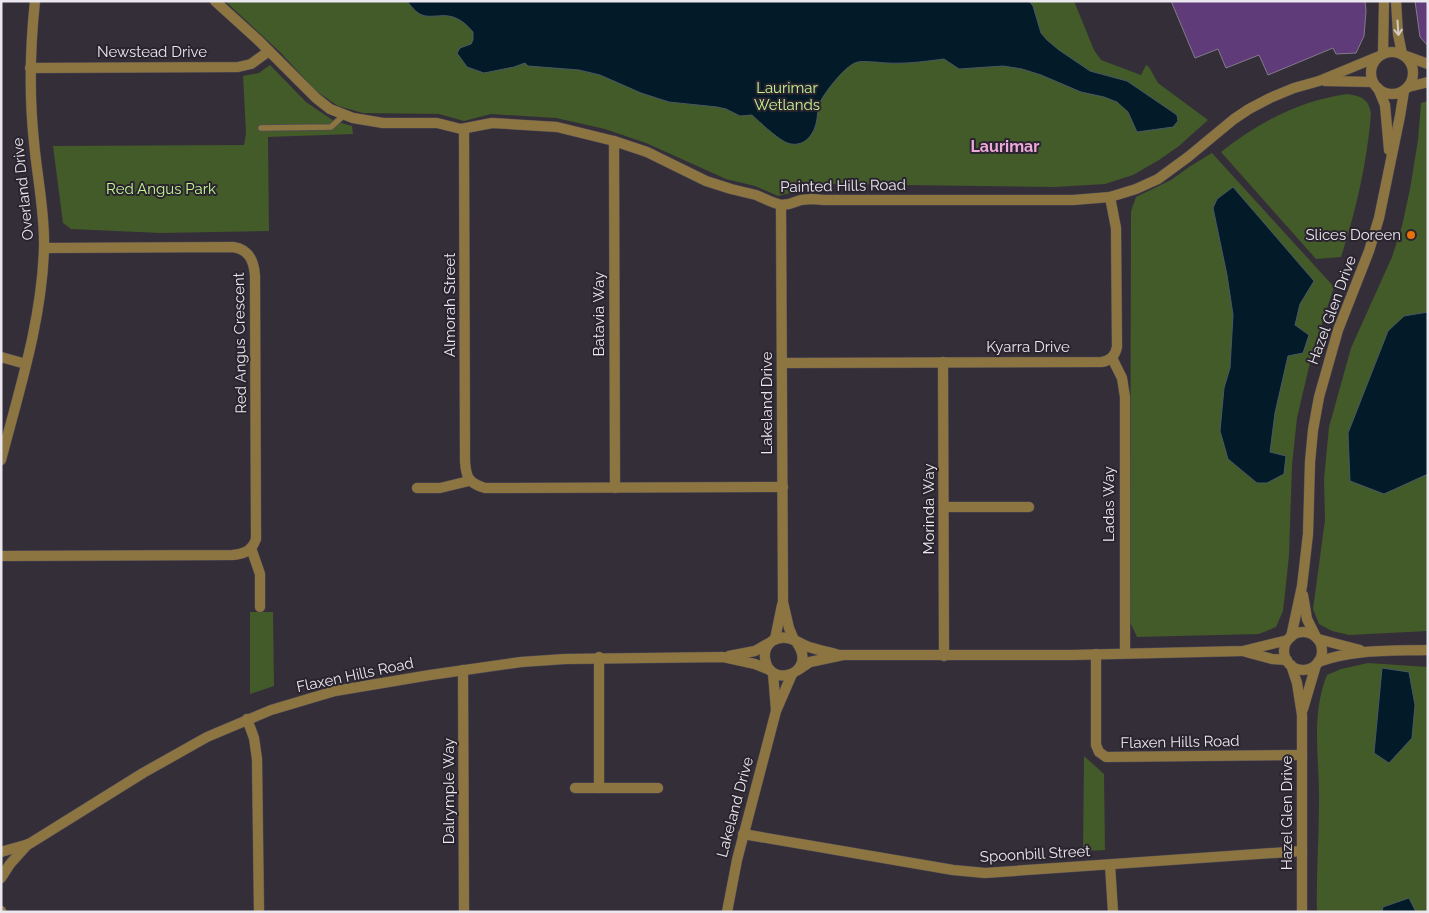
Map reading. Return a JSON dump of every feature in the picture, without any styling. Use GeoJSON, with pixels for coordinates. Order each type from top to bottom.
{"type":"FeatureCollection","features":[{"type":"Feature","properties":{"kind":"street","name":"Overland Drive"},"geometry":{"type":"LineString","coordinates":[[1,460],[26,364],[38,304],[44,248],[42,208],[32,116],[30,68],[35,1]]}},
{"type":"Feature","properties":{"kind":"street","name":"Painted Hills Road"},"geometry":{"type":"LineString","coordinates":[[215,1],[316,98],[344,115],[370,122],[438,123],[464,129],[492,122],[540,125],[573,130],[647,152],[706,181],[781,204],[812,199],[1073,200],[1110,197],[1136,189],[1158,179],[1249,109],[1286,91],[1319,81],[1380,55]]}},
{"type":"Feature","properties":{"kind":"street"},"geometry":{"type":"LineString","coordinates":[[1384,1],[1380,55],[1371,70],[1375,86],[1390,94],[1428,82]]}},
{"type":"Feature","properties":{"kind":"street"},"geometry":{"type":"LineString","coordinates":[[1396,1],[1398,34],[1404,55],[1410,61],[1413,74],[1406,89]]}},
{"type":"Feature","properties":{"kind":"street","name":"Newstead Drive"},"geometry":{"type":"LineString","coordinates":[[30,68],[238,67],[252,64],[269,51]]}},
{"type":"Feature","properties":{"kind":"street"},"geometry":{"type":"LineString","coordinates":[[1380,55],[1396,51],[1428,64]]}},
{"type":"Feature","properties":{"kind":"street","name":"Painted Hills Road"},"geometry":{"type":"LineString","coordinates":[[1319,81],[1375,86]]}},
{"type":"Feature","properties":{"kind":"street","name":"Hazel Glen Drive"},"geometry":{"type":"LineString","coordinates":[[1375,86],[1385,104],[1389,164]]}},
{"type":"Feature","properties":{"kind":"street","name":"Hazel Glen Drive"},"geometry":{"type":"LineString","coordinates":[[1289,639],[1302,586],[1308,534],[1310,462],[1319,397],[1338,330],[1369,251],[1379,218],[1406,89]]}},
{"type":"Feature","properties":{"kind":"street","name":"Almorah Street"},"geometry":{"type":"LineString","coordinates":[[464,129],[465,460],[469,481]]}},
{"type":"Feature","properties":{"kind":"street","name":"Batavia Way"},"geometry":{"type":"LineString","coordinates":[[614,141],[615,488]]}},
{"type":"Feature","properties":{"kind":"street"},"geometry":{"type":"LineString","coordinates":[[1110,197],[1116,238],[1116,347],[1112,358]]}},
{"type":"Feature","properties":{"kind":"street","name":"Lakeland Drive"},"geometry":{"type":"LineString","coordinates":[[781,204],[783,602],[789,628],[796,641]]}},
{"type":"Feature","properties":{"kind":"street","name":"Red Angus Crescent"},"geometry":{"type":"LineString","coordinates":[[44,248],[233,247],[240,248],[250,255],[253,261],[255,276],[256,529],[256,539],[251,548]]}},
{"type":"Feature","properties":{"kind":"street"},"geometry":{"type":"LineString","coordinates":[[1,357],[26,364]]}},
{"type":"Feature","properties":{"kind":"street","name":"Kyarra Drive"},"geometry":{"type":"LineString","coordinates":[[782,364],[1102,362],[1112,358]]}},
{"type":"Feature","properties":{"kind":"street","name":"Ladas Way"},"geometry":{"type":"LineString","coordinates":[[1112,358],[1122,378],[1125,397],[1125,652]]}},
{"type":"Feature","properties":{"kind":"street","name":"Morinda Way"},"geometry":{"type":"LineString","coordinates":[[944,362],[944,656]]}},
{"type":"Feature","properties":{"kind":"street"},"geometry":{"type":"LineString","coordinates":[[416,488],[440,488],[469,481],[485,488],[782,487]]}},
{"type":"Feature","properties":{"kind":"street"},"geometry":{"type":"LineString","coordinates":[[944,507],[1029,507]]}},
{"type":"Feature","properties":{"kind":"street"},"geometry":{"type":"LineString","coordinates":[[1,556],[232,555],[241,554],[251,548],[260,574],[260,607]]}},
{"type":"Feature","properties":{"kind":"street","name":"Hazel Glen Drive"},"geometry":{"type":"LineString","coordinates":[[1302,586],[1307,619],[1317,638]]}},
{"type":"Feature","properties":{"kind":"street","name":"Lakeland Drive"},"geometry":{"type":"LineString","coordinates":[[772,641],[783,602]]}},
{"type":"Feature","properties":{"kind":"street"},"geometry":{"type":"LineString","coordinates":[[842,655],[788,638],[772,641],[765,654],[765,660],[772,672],[786,676],[810,662],[842,655],[944,656],[1243,651],[1289,639],[1295,634],[1306,632],[1317,638],[1363,651]]}},
{"type":"Feature","properties":{"kind":"street"},"geometry":{"type":"LineString","coordinates":[[1317,638],[1322,651],[1317,663]]}},
{"type":"Feature","properties":{"kind":"street"},"geometry":{"type":"LineString","coordinates":[[1289,639],[1284,650],[1289,663]]}},
{"type":"Feature","properties":{"kind":"street","name":"Flaxen Hills Road"},"geometry":{"type":"LineString","coordinates":[[1,878],[10,864],[29,844],[185,748],[271,710],[335,691],[521,662],[599,658],[723,657],[755,650],[772,641]]}},
{"type":"Feature","properties":{"kind":"street"},"geometry":{"type":"LineString","coordinates":[[795,672],[803,659],[800,647],[796,641]]}},
{"type":"Feature","properties":{"kind":"street"},"geometry":{"type":"LineString","coordinates":[[1243,651],[1306,669],[1334,656],[1363,651],[1428,650]]}},
{"type":"Feature","properties":{"kind":"street","name":"Flaxen Hills Road"},"geometry":{"type":"LineString","coordinates":[[1096,654],[1096,745],[1099,752],[1106,757],[1302,755]]}},
{"type":"Feature","properties":{"kind":"street","name":"Flaxen Hills Road"},"geometry":{"type":"LineString","coordinates":[[723,657],[755,664],[772,672]]}},
{"type":"Feature","properties":{"kind":"street"},"geometry":{"type":"LineString","coordinates":[[599,658],[600,788]]}},
{"type":"Feature","properties":{"kind":"street","name":"Hazel Glen Drive"},"geometry":{"type":"LineString","coordinates":[[1289,663],[1297,683],[1302,715],[1302,912]]}},
{"type":"Feature","properties":{"kind":"street","name":"Hazel Glen Drive"},"geometry":{"type":"LineString","coordinates":[[1302,715],[1317,663]]}},
{"type":"Feature","properties":{"kind":"street","name":"Dalrymple Way"},"geometry":{"type":"LineString","coordinates":[[463,670],[464,912]]}},
{"type":"Feature","properties":{"kind":"street","name":"Lakeland Drive"},"geometry":{"type":"LineString","coordinates":[[772,672],[776,710]]}},
{"type":"Feature","properties":{"kind":"street","name":"Lakeland Drive"},"geometry":{"type":"LineString","coordinates":[[727,912],[743,834],[776,710],[795,672]]}},
{"type":"Feature","properties":{"kind":"street"},"geometry":{"type":"LineString","coordinates":[[247,719],[254,738],[257,759],[258,912]]}},
{"type":"Feature","properties":{"kind":"street"},"geometry":{"type":"LineString","coordinates":[[575,788],[658,788]]}},
{"type":"Feature","properties":{"kind":"street","name":"Spoonbill Street"},"geometry":{"type":"LineString","coordinates":[[743,834],[977,873],[1302,851]]}},
{"type":"Feature","properties":{"kind":"street","name":"Flaxen Hills Road"},"geometry":{"type":"LineString","coordinates":[[1,852],[29,844]]}},
{"type":"Feature","properties":{"kind":"street"},"geometry":{"type":"LineString","coordinates":[[1110,865],[1113,912]]}},
{"type":"Feature","properties":{"kind":"lane"},"geometry":{"type":"LineString","coordinates":[[261,128],[331,127],[344,115]]}},
{"type":"Feature","properties":{"kind":"green space","name":"Laurimar Wetlands"},"geometry":{"type":"Polygon","coordinates":[[[225,1],[1074,1],[1094,50],[1101,60],[1141,75],[1146,65],[1158,83],[1208,120],[1179,146],[1159,160],[1133,175],[1105,184],[1055,187],[826,184],[778,196],[755,186],[726,179],[646,143],[605,129],[556,118],[491,114],[464,121],[439,114],[363,113],[338,106],[316,91],[280,52],[225,1]]]}},
{"type":"Feature","properties":{"kind":"green space","name":"Red Angus Park"},"geometry":{"type":"Polygon","coordinates":[[[270,65],[306,102],[334,121],[352,126],[353,134],[268,137],[269,231],[161,233],[71,229],[63,223],[53,146],[244,145],[246,133],[243,76],[259,73],[270,65]]]}},
{"type":"Feature","properties":{"kind":"green space"},"geometry":{"type":"Polygon","coordinates":[[[1347,94],[1364,99],[1370,109],[1371,114],[1364,168],[1341,257],[1316,259],[1221,152],[1250,131],[1280,114],[1312,102],[1347,94]]]}},
{"type":"Feature","properties":{"kind":"green space"},"geometry":{"type":"Polygon","coordinates":[[[1428,101],[1428,631],[1349,635],[1332,631],[1319,624],[1313,609],[1325,520],[1324,479],[1329,427],[1351,348],[1392,257],[1402,226],[1418,140],[1421,103],[1428,101]]]}},
{"type":"Feature","properties":{"kind":"green space"},"geometry":{"type":"Polygon","coordinates":[[[1212,153],[1334,287],[1312,354],[1297,418],[1292,465],[1289,556],[1283,611],[1276,627],[1259,634],[1137,637],[1130,622],[1131,211],[1136,197],[1171,180],[1212,153]]]}},
{"type":"Feature","properties":{"kind":"green space"},"geometry":{"type":"Polygon","coordinates":[[[250,612],[273,612],[274,686],[250,694],[250,612]]]}},
{"type":"Feature","properties":{"kind":"green space"},"geometry":{"type":"Polygon","coordinates":[[[1368,663],[1428,667],[1428,912],[1317,912],[1319,788],[1317,723],[1322,691],[1327,675],[1341,669],[1368,663]]]}},
{"type":"Feature","properties":{"kind":"green space"},"geometry":{"type":"Polygon","coordinates":[[[1084,756],[1104,774],[1105,850],[1083,851],[1084,756]]]}},
{"type":"Feature","properties":{"kind":"water"},"geometry":{"type":"Polygon","coordinates":[[[407,1],[1029,1],[1033,6],[1041,33],[1059,50],[1090,71],[1127,81],[1177,115],[1178,121],[1173,127],[1137,132],[1128,112],[1117,102],[1081,92],[1022,69],[1003,66],[959,69],[944,59],[901,63],[861,62],[853,64],[844,71],[826,92],[819,104],[816,124],[812,134],[805,141],[790,144],[776,136],[752,115],[740,116],[717,107],[669,102],[641,93],[600,75],[579,70],[528,66],[525,63],[484,73],[467,67],[457,53],[460,48],[471,44],[473,32],[461,21],[453,17],[422,15],[415,11],[407,1]]]}},
{"type":"Feature","properties":{"kind":"water"},"geometry":{"type":"Polygon","coordinates":[[[1233,187],[1314,281],[1300,304],[1295,325],[1309,335],[1303,353],[1288,356],[1275,413],[1270,452],[1286,456],[1284,474],[1267,483],[1257,483],[1228,459],[1220,431],[1224,388],[1230,368],[1233,315],[1213,208],[1217,199],[1233,187]]]}},
{"type":"Feature","properties":{"kind":"water"},"geometry":{"type":"Polygon","coordinates":[[[1428,312],[1428,474],[1384,494],[1350,481],[1348,433],[1388,331],[1404,316],[1428,312]]]}},
{"type":"Feature","properties":{"kind":"water"},"geometry":{"type":"Polygon","coordinates":[[[1382,668],[1409,672],[1415,705],[1412,738],[1389,763],[1374,753],[1382,668]]]}},
{"type":"Feature","properties":{"kind":"water"},"geometry":{"type":"Polygon","coordinates":[[[1409,898],[1416,912],[1382,912],[1383,907],[1409,898]]]}},
{"type":"Feature","properties":{"kind":"building"},"geometry":{"type":"Polygon","coordinates":[[[1171,1],[1365,1],[1364,36],[1356,53],[1336,54],[1333,48],[1268,75],[1259,55],[1226,68],[1218,49],[1195,58],[1171,1]]]}},
{"type":"Feature","properties":{"kind":"building"},"geometry":{"type":"Polygon","coordinates":[[[1415,1],[1428,1],[1428,46],[1420,37],[1415,1]]]}},
{"type":"Feature","properties":{"kind":"place","name":"Slices Doreen"},"geometry":{"type":"Point","coordinates":[1411,235]}},
{"type":"Feature","properties":{"kind":"district","name":"Laurimar"},"geometry":{"type":"Point","coordinates":[1005,146]}}]}
